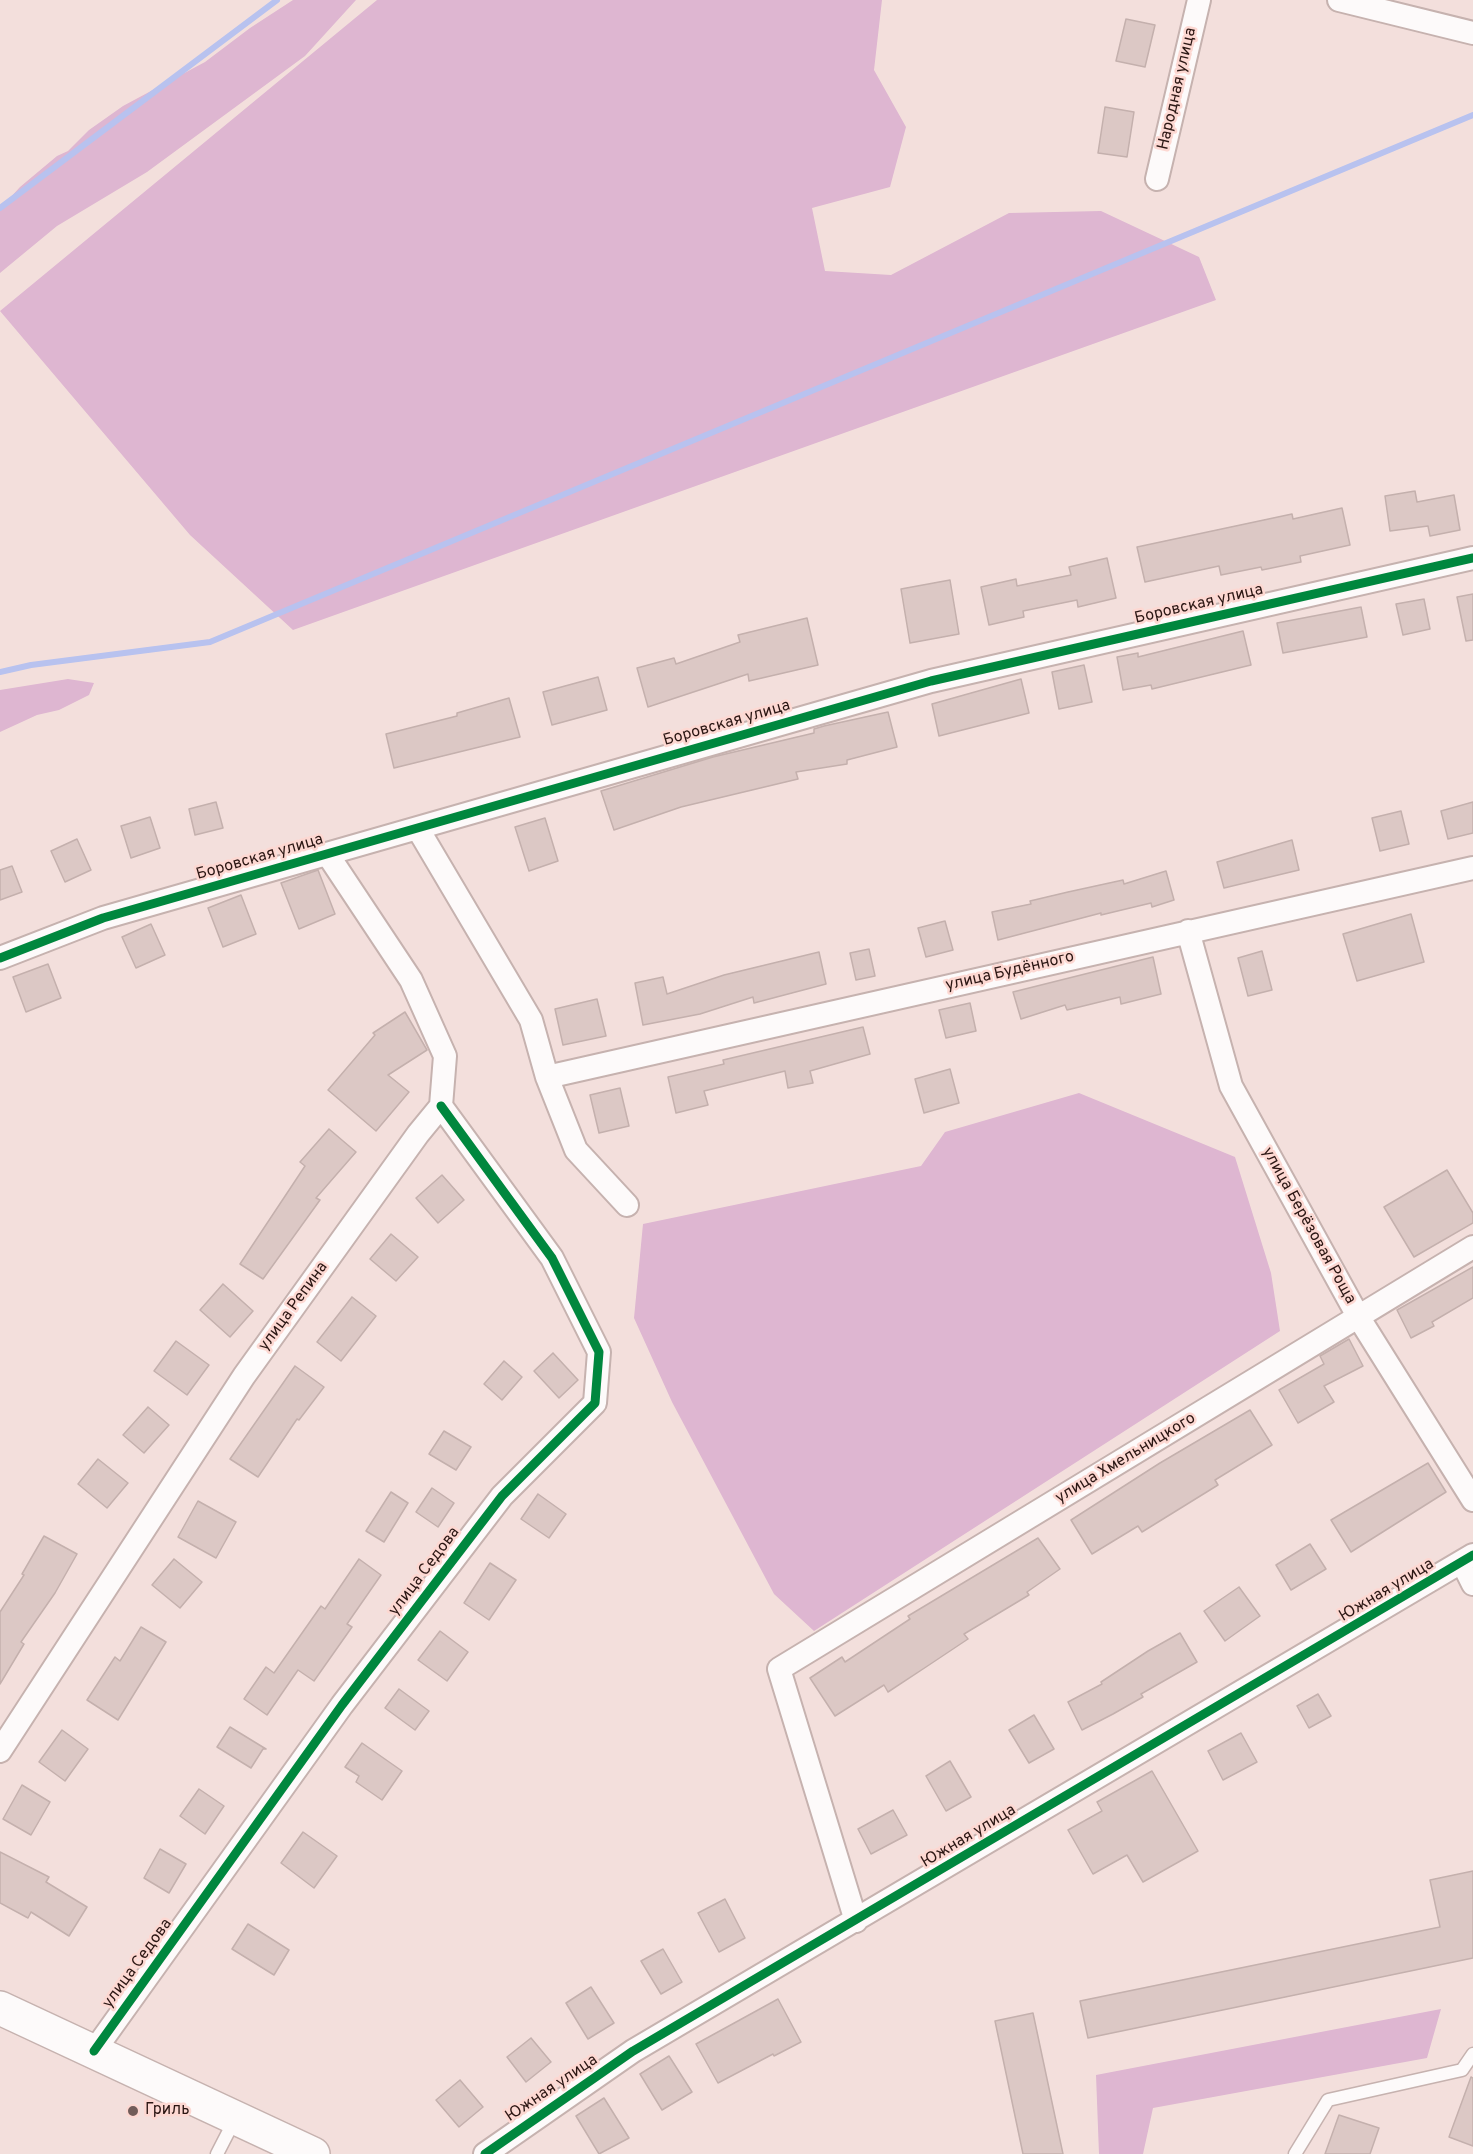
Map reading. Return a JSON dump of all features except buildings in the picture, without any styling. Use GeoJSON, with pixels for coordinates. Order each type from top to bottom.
{"type":"FeatureCollection","features":[{"type":"Feature","properties":{"kind":"main road"},"geometry":{"type":"LineString","coordinates":[[0,2008],[313,2154]]}},
{"type":"Feature","properties":{"kind":"street","name":"Народная улица"},"geometry":{"type":"LineString","coordinates":[[1157,179],[1199,0]]}},
{"type":"Feature","properties":{"kind":"street"},"geometry":{"type":"LineString","coordinates":[[1340,0],[1473,33]]}},
{"type":"Feature","properties":{"kind":"street","name":"Боровская улица"},"geometry":{"type":"LineString","coordinates":[[0,958],[103,918],[931,681],[1473,558]]}},
{"type":"Feature","properties":{"kind":"street"},"geometry":{"type":"LineString","coordinates":[[418,829],[531,1020],[547,1077],[576,1150],[627,1205]]}},
{"type":"Feature","properties":{"kind":"street"},"geometry":{"type":"LineString","coordinates":[[328,855],[411,980],[445,1056],[441,1106]]}},
{"type":"Feature","properties":{"kind":"street","name":"улица Будённого"},"geometry":{"type":"LineString","coordinates":[[547,1077],[1473,868]]}},
{"type":"Feature","properties":{"kind":"street","name":"улица Берёзовая Роща"},"geometry":{"type":"LineString","coordinates":[[1188,931],[1231,1086],[1359,1318],[1473,1500]]}},
{"type":"Feature","properties":{"kind":"street","name":"улица Репина"},"geometry":{"type":"LineString","coordinates":[[0,1751],[244,1376],[418,1134],[441,1106]]}},
{"type":"Feature","properties":{"kind":"street","name":"улица Седова"},"geometry":{"type":"LineString","coordinates":[[94,2051],[342,1705],[495,1506],[595,1403],[599,1352],[552,1258],[441,1106]]}},
{"type":"Feature","properties":{"kind":"street","name":"улица Хмельницкого"},"geometry":{"type":"LineString","coordinates":[[856,1921],[779,1669],[1359,1318],[1473,1246]]}},
{"type":"Feature","properties":{"kind":"street"},"geometry":{"type":"LineString","coordinates":[[1468,1559],[1473,1584]]}},
{"type":"Feature","properties":{"kind":"street","name":"Южная улица"},"geometry":{"type":"LineString","coordinates":[[485,2154],[633,2051],[1468,1559]]}},
{"type":"Feature","properties":{"kind":"lane"},"geometry":{"type":"LineString","coordinates":[[1295,2154],[1328,2100],[1462,2070],[1473,2054]]}},
{"type":"Feature","properties":{"kind":"lane"},"geometry":{"type":"LineString","coordinates":[[217,2154],[236,2118]]}},
{"type":"Feature","properties":{"kind":"shaded area"},"geometry":{"type":"Polygon","coordinates":[[[293,0],[356,0],[305,56],[147,172],[57,226],[0,273],[0,209],[20,187],[57,156],[68,151],[89,130],[123,106],[205,62],[250,28],[293,0]]]}},
{"type":"Feature","properties":{"kind":"shaded area"},"geometry":{"type":"Polygon","coordinates":[[[377,0],[882,0],[874,70],[906,127],[890,187],[812,208],[825,271],[891,275],[1009,213],[1101,211],[1199,257],[1216,300],[293,630],[190,535],[0,311],[377,0]]]}},
{"type":"Feature","properties":{"kind":"shaded area"},"geometry":{"type":"Polygon","coordinates":[[[68,679],[94,683],[89,695],[59,710],[37,715],[0,732],[0,690],[68,679]]]}},
{"type":"Feature","properties":{"kind":"shaded area"},"geometry":{"type":"Polygon","coordinates":[[[1079,1093],[1235,1157],[1271,1273],[1280,1331],[814,1631],[774,1594],[672,1402],[634,1318],[643,1224],[921,1166],[945,1132],[1079,1093]]]}},
{"type":"Feature","properties":{"kind":"shaded area"},"geometry":{"type":"Polygon","coordinates":[[[1441,2009],[1427,2058],[1153,2108],[1143,2154],[1099,2154],[1096,2075],[1441,2009]]]}},
{"type":"Feature","properties":{"kind":"waterway"},"geometry":{"type":"LineString","coordinates":[[0,208],[277,0]]}},
{"type":"Feature","properties":{"kind":"waterway"},"geometry":{"type":"LineString","coordinates":[[0,672],[31,665],[210,642],[1473,115]]}},
{"type":"Feature","properties":{"kind":"cycle path"},"geometry":{"type":"LineString","coordinates":[[0,958],[103,918],[931,681],[1473,558]]}},
{"type":"Feature","properties":{"kind":"cycle path"},"geometry":{"type":"LineString","coordinates":[[94,2051],[342,1705],[502,1496],[595,1403],[599,1352],[552,1258],[441,1106]]}},
{"type":"Feature","properties":{"kind":"cycle path"},"geometry":{"type":"LineString","coordinates":[[485,2154],[633,2051],[1473,1555]]}},
{"type":"Feature","properties":{"kind":"place","name":"Гриль"},"geometry":{"type":"Point","coordinates":[133,2111]}}]}
